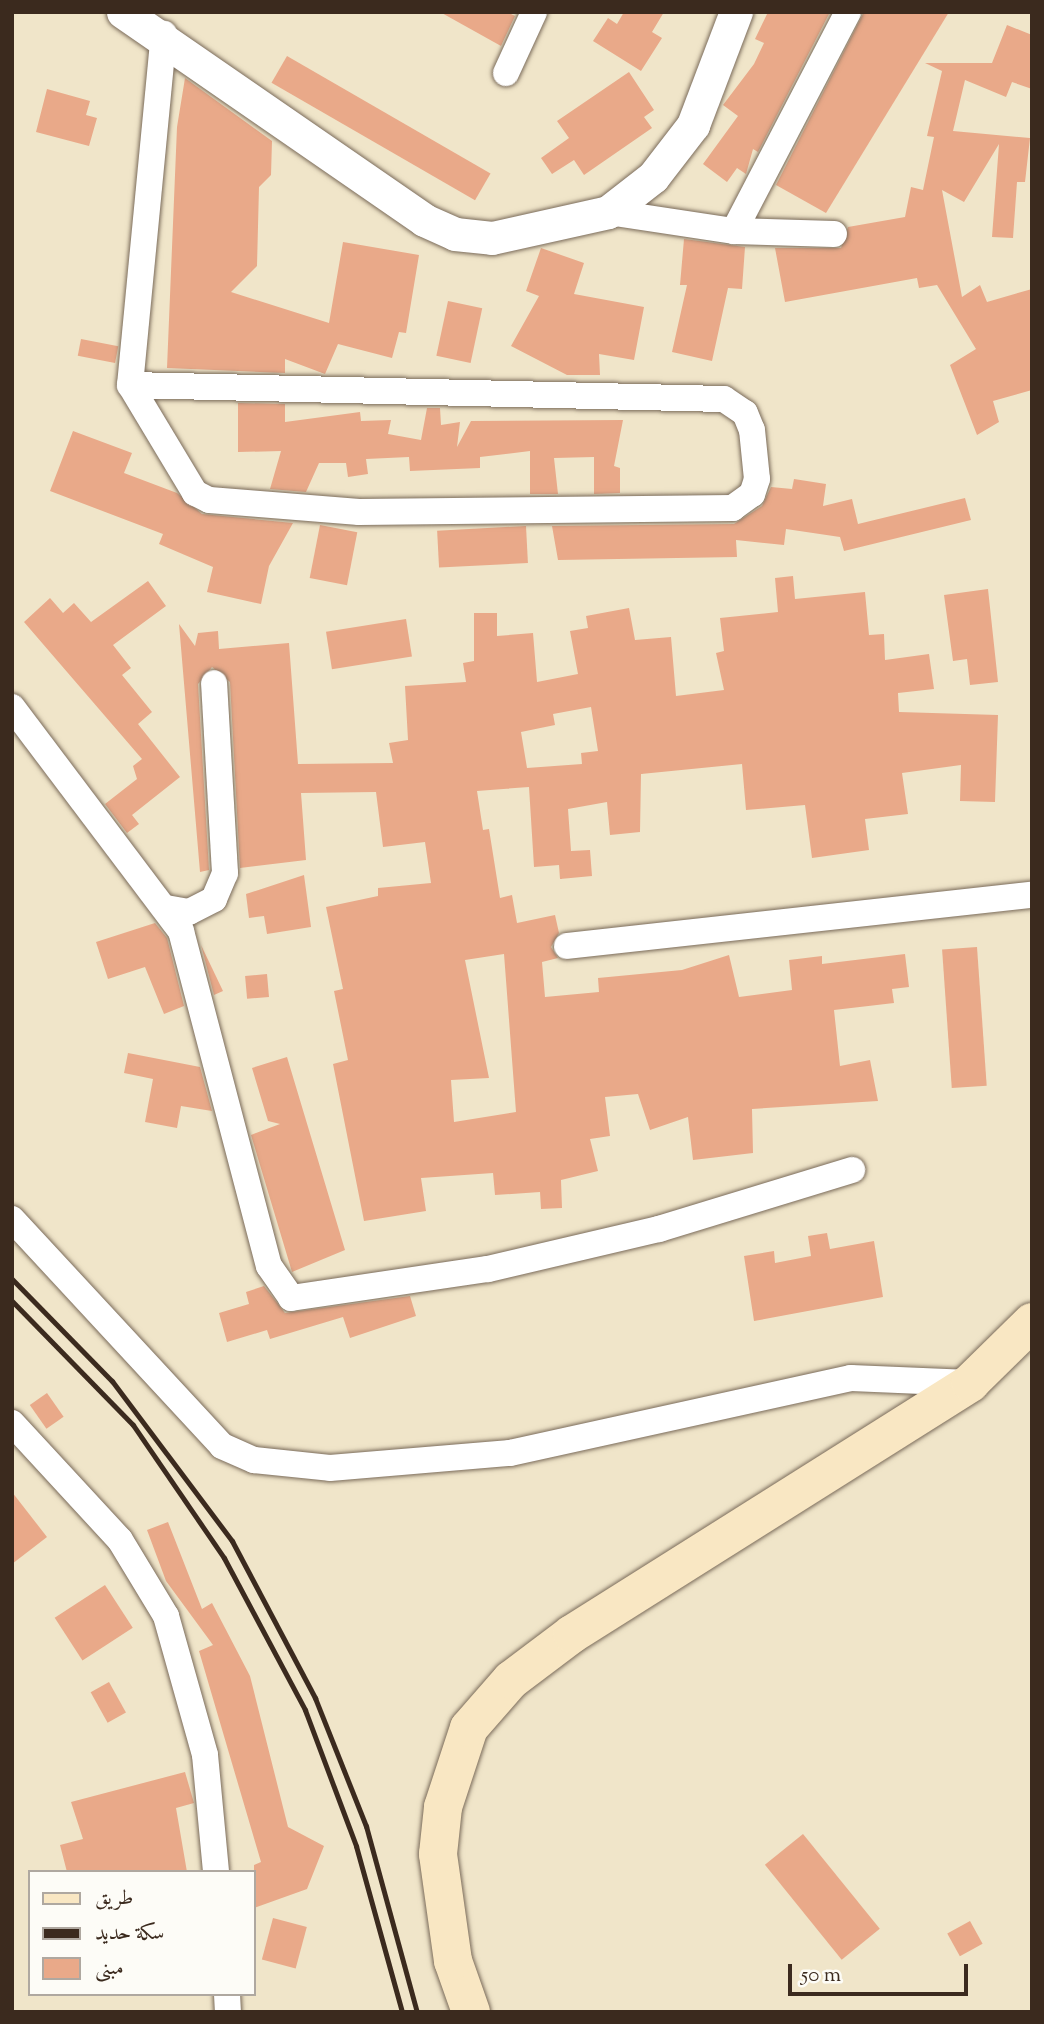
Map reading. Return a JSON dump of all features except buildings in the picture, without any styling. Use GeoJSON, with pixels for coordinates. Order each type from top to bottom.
{"type":"FeatureCollection","features":[{"type":"Feature","properties":{"kind":"main road"},"geometry":{"type":"LineString","coordinates":[[471,2012],[453,1961],[438,1854],[443,1807],[469,1728],[511,1680],[572,1634],[970,1383],[1032,1322]]}},
{"type":"Feature","properties":{"kind":"street"},"geometry":{"type":"LineString","coordinates":[[124,12],[164,34],[424,220],[455,234],[492,238],[537,232],[608,212],[734,232],[834,234]]}},
{"type":"Feature","properties":{"kind":"street"},"geometry":{"type":"LineString","coordinates":[[506,73],[534,12]]}},
{"type":"Feature","properties":{"kind":"street"},"geometry":{"type":"LineString","coordinates":[[608,212],[674,155],[693,125],[736,12]]}},
{"type":"Feature","properties":{"kind":"street"},"geometry":{"type":"LineString","coordinates":[[734,232],[848,12]]}},
{"type":"Feature","properties":{"kind":"street"},"geometry":{"type":"LineString","coordinates":[[130,385],[724,399],[745,413],[752,430],[757,479],[752,494],[733,508],[359,512],[209,500],[195,493],[130,385],[164,34]]}},
{"type":"Feature","properties":{"kind":"street"},"geometry":{"type":"LineString","coordinates":[[166,908],[189,912],[215,900],[225,873],[214,683]]}},
{"type":"Feature","properties":{"kind":"street"},"geometry":{"type":"LineString","coordinates":[[12,706],[166,908],[189,949],[269,1266],[291,1298],[501,1266],[659,1229],[852,1170]]}},
{"type":"Feature","properties":{"kind":"street"},"geometry":{"type":"LineString","coordinates":[[567,946],[1032,895]]}},
{"type":"Feature","properties":{"kind":"street"},"geometry":{"type":"LineString","coordinates":[[12,1219],[222,1446],[254,1460],[330,1468],[510,1453],[851,1378],[970,1383]]}},
{"type":"Feature","properties":{"kind":"street"},"geometry":{"type":"LineString","coordinates":[[12,1423],[120,1540],[166,1616],[205,1755],[216,1870]]}},
{"type":"Feature","properties":{"kind":"railway"},"geometry":{"type":"LineString","coordinates":[[12,1279],[112,1381],[232,1541],[315,1698],[366,1826],[417,2012]]}},
{"type":"Feature","properties":{"kind":"railway"},"geometry":{"type":"LineString","coordinates":[[12,1301],[133,1425],[224,1558],[305,1710],[356,1846],[402,2012]]}}]}
